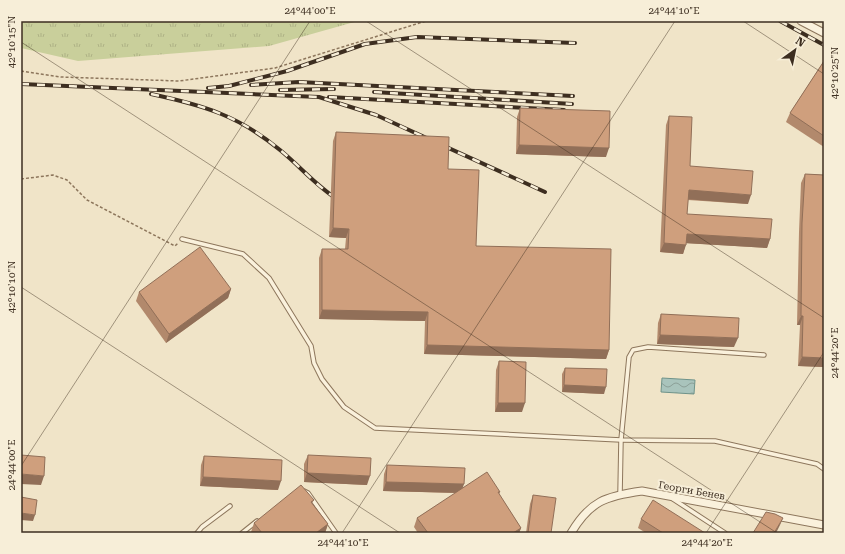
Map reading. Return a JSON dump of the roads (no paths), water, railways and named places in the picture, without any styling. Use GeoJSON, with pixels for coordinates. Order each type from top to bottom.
{"type":"FeatureCollection","features":[{"type":"Feature","properties":{"kind":"street"},"geometry":{"type":"LineString","coordinates":[[802,21],[824,33]]}},
{"type":"Feature","properties":{"kind":"street","name":"Георги Бенев"},"geometry":{"type":"LineString","coordinates":[[571,533],[581,516],[597,502],[620,494],[642,491],[824,525]]}},
{"type":"Feature","properties":{"kind":"lane"},"geometry":{"type":"LineString","coordinates":[[182,239],[243,254],[269,278],[311,346],[314,363],[322,379],[344,407],[375,428],[621,440],[715,441],[817,464],[824,469]]}},
{"type":"Feature","properties":{"kind":"lane"},"geometry":{"type":"LineString","coordinates":[[620,494],[621,440],[629,357],[634,350],[648,347],[764,355]]}},
{"type":"Feature","properties":{"kind":"lane"},"geometry":{"type":"LineString","coordinates":[[302,490],[308,493],[336,533]]}},
{"type":"Feature","properties":{"kind":"lane"},"geometry":{"type":"LineString","coordinates":[[669,496],[724,533]]}},
{"type":"Feature","properties":{"kind":"lane"},"geometry":{"type":"LineString","coordinates":[[197,533],[202,527],[230,506]]}},
{"type":"Feature","properties":{"kind":"lane"},"geometry":{"type":"LineString","coordinates":[[242,533],[260,519]]}},
{"type":"Feature","properties":{"kind":"water"},"geometry":{"type":"Polygon","coordinates":[[[662,378],[695,380],[694,394],[661,392],[662,378]]]}},
{"type":"Feature","properties":{"kind":"railway"},"geometry":{"type":"LineString","coordinates":[[780,21],[824,45]]}},
{"type":"Feature","properties":{"kind":"railway"},"geometry":{"type":"LineString","coordinates":[[208,88],[229,86],[287,71],[365,44],[417,37],[575,43]]}},
{"type":"Feature","properties":{"kind":"railway"},"geometry":{"type":"LineString","coordinates":[[251,85],[299,82],[573,96]]}},
{"type":"Feature","properties":{"kind":"railway"},"geometry":{"type":"LineString","coordinates":[[21,84],[319,97],[376,115],[545,192]]}},
{"type":"Feature","properties":{"kind":"railway"},"geometry":{"type":"LineString","coordinates":[[280,90],[334,89]]}},
{"type":"Feature","properties":{"kind":"railway"},"geometry":{"type":"LineString","coordinates":[[374,92],[572,104]]}},
{"type":"Feature","properties":{"kind":"railway"},"geometry":{"type":"LineString","coordinates":[[151,94],[203,107],[249,128],[288,156],[324,190],[340,201]]}},
{"type":"Feature","properties":{"kind":"railway"},"geometry":{"type":"LineString","coordinates":[[329,97],[564,110]]}}]}
